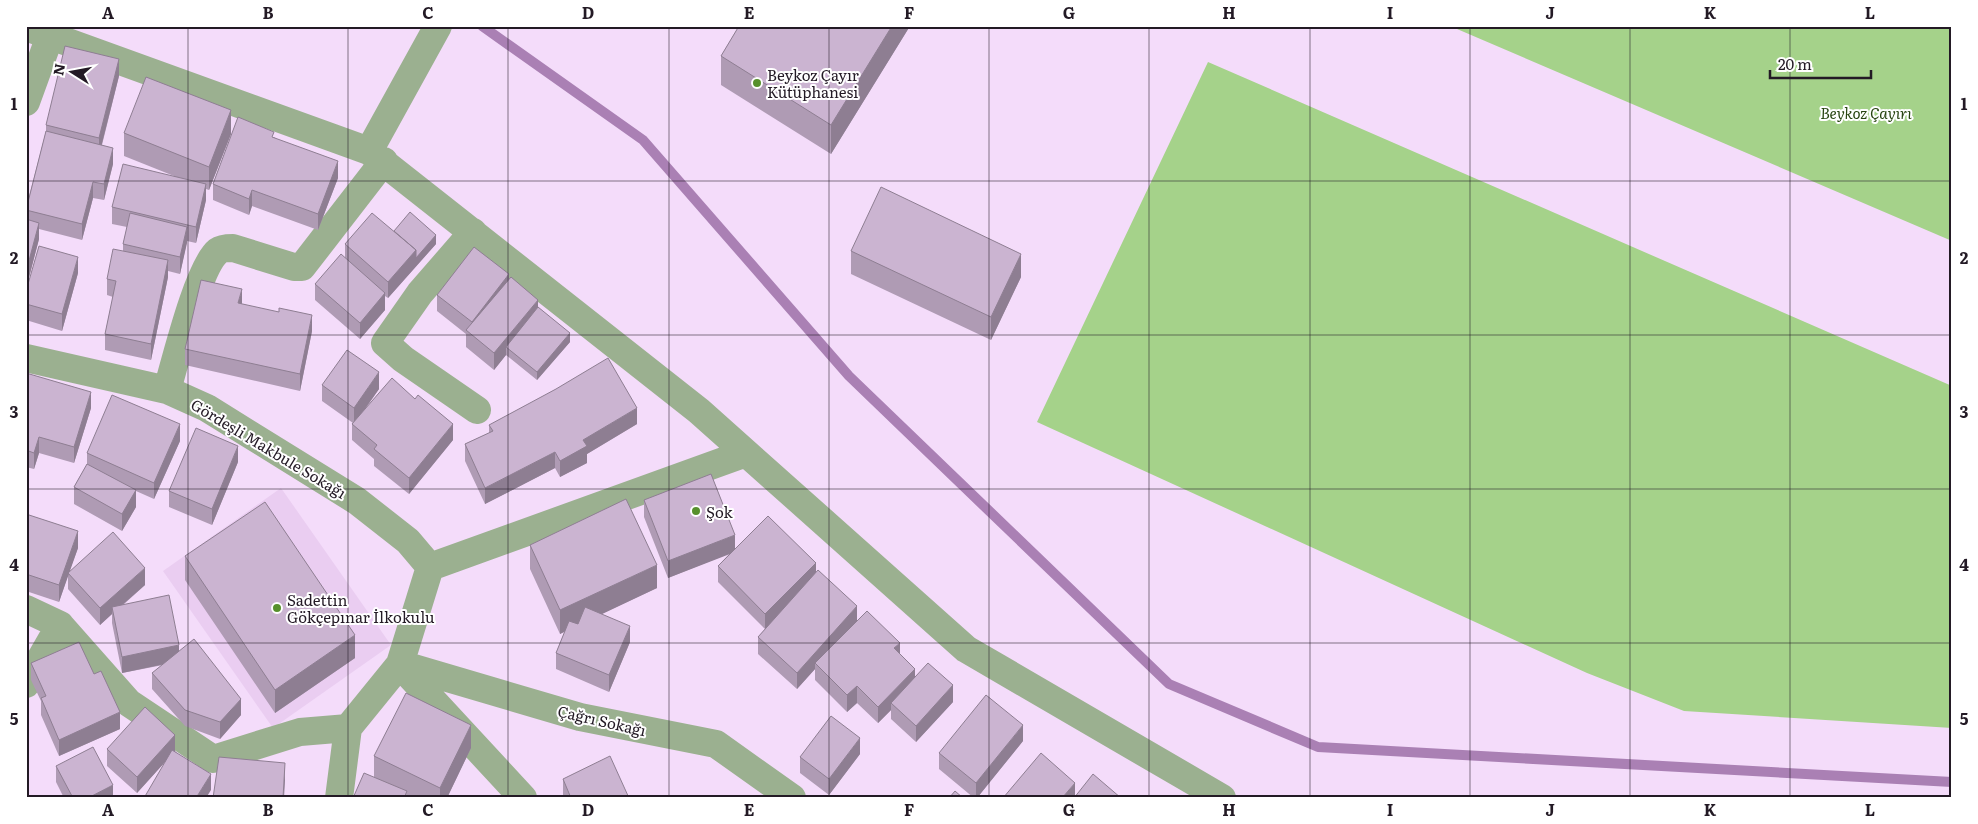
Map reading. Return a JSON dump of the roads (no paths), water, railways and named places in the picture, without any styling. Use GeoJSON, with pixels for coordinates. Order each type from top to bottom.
{"type":"FeatureCollection","features":[{"type":"Feature","properties":{"kind":"street"},"geometry":{"type":"LineString","coordinates":[[26,102],[38,32],[376,156],[699,411],[966,649],[1222,798]]}},
{"type":"Feature","properties":{"kind":"street"},"geometry":{"type":"LineString","coordinates":[[167,390],[198,286],[218,251],[225,248],[233,248],[294,267],[302,267],[376,156],[433,36]]}},
{"type":"Feature","properties":{"kind":"street"},"geometry":{"type":"LineString","coordinates":[[473,232],[420,292],[385,343],[403,359],[477,410]]}},
{"type":"Feature","properties":{"kind":"street","name":"Gördeşli Makbule Sokağı"},"geometry":{"type":"LineString","coordinates":[[26,358],[167,390],[207,408],[357,501],[408,541],[430,566]]}},
{"type":"Feature","properties":{"kind":"street"},"geometry":{"type":"LineString","coordinates":[[339,798],[348,728],[400,664],[430,566],[746,453]]}},
{"type":"Feature","properties":{"kind":"street"},"geometry":{"type":"LineString","coordinates":[[26,610],[60,625],[130,703],[213,759],[300,732],[348,728]]}},
{"type":"Feature","properties":{"kind":"street"},"geometry":{"type":"LineString","coordinates":[[26,684],[60,625]]}},
{"type":"Feature","properties":{"kind":"street"},"geometry":{"type":"LineString","coordinates":[[400,664],[523,798]]}},
{"type":"Feature","properties":{"kind":"street","name":"Çağrı Sokağı"},"geometry":{"type":"LineString","coordinates":[[400,664],[580,717],[716,744],[792,798]]}},
{"type":"Feature","properties":{"kind":"waterway"},"geometry":{"type":"LineString","coordinates":[[482,26],[643,140],[849,376],[1169,684],[1318,747],[1952,782]]}},
{"type":"Feature","properties":{"kind":"place","name":"Beykoz Çayır Kütüphanesi"},"geometry":{"type":"Point","coordinates":[757,83]}},
{"type":"Feature","properties":{"kind":"place","name":"Şok"},"geometry":{"type":"Point","coordinates":[696,511]}},
{"type":"Feature","properties":{"kind":"place","name":"Sadettin Gökçepınar İlkokulu"},"geometry":{"type":"Point","coordinates":[277,608]}},
{"type":"Feature","properties":{"kind":"park label","name":"Beykoz Çayırı"},"geometry":{"type":"Point","coordinates":[1866,112]}}]}
